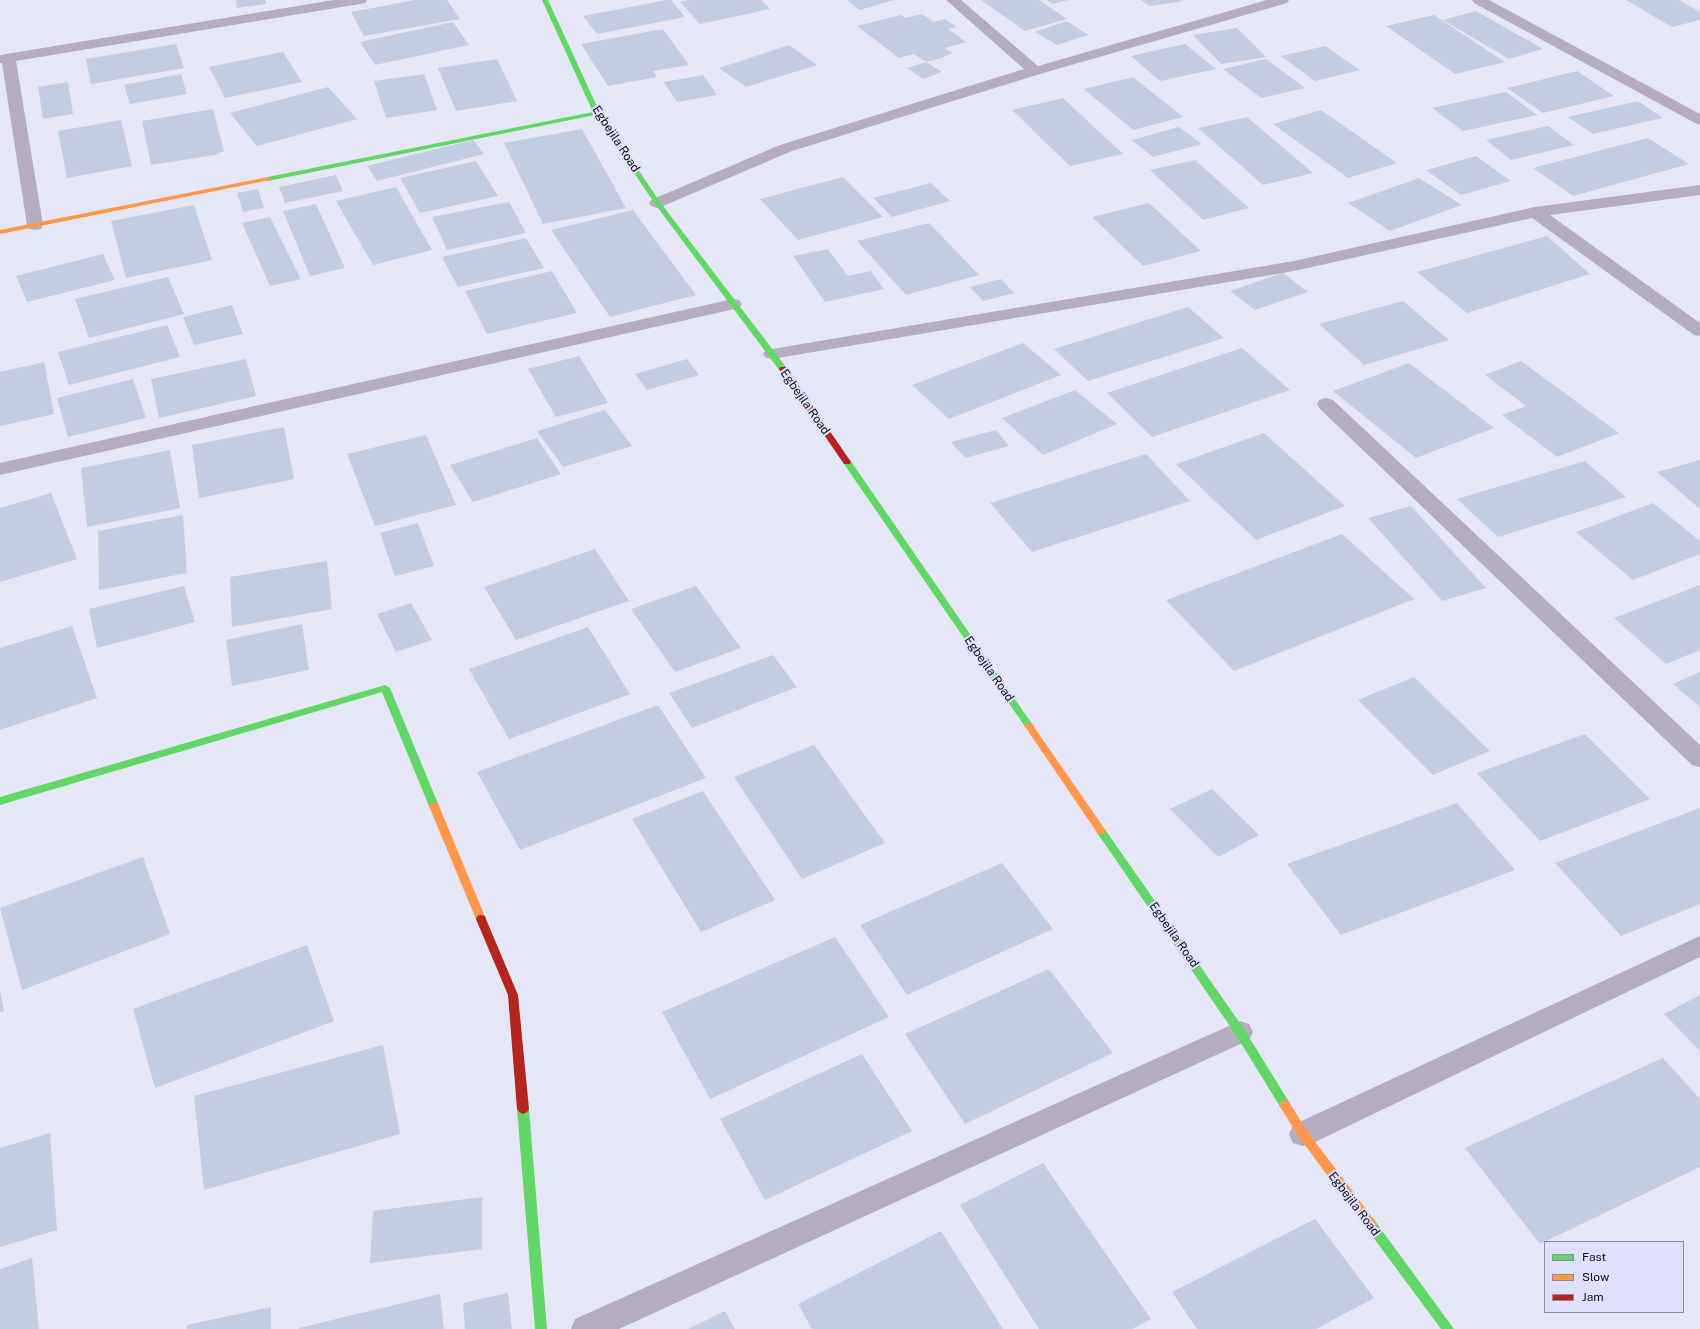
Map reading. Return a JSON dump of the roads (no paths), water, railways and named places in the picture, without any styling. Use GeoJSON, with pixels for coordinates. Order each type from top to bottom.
{"type":"FeatureCollection","features":[{"type":"Feature","properties":{"kind":"street"},"geometry":{"type":"LineString","coordinates":[[35,225],[4,58],[360,0]]}},
{"type":"Feature","properties":{"kind":"street","name":"Egbejila Road"},"geometry":{"type":"LineString","coordinates":[[545,0],[597,113],[657,203],[772,354],[1240,1032],[1303,1134],[1448,1329]]}},
{"type":"Feature","properties":{"kind":"street"},"geometry":{"type":"LineString","coordinates":[[953,0],[1035,71]]}},
{"type":"Feature","properties":{"kind":"street"},"geometry":{"type":"LineString","coordinates":[[657,203],[786,148],[1035,71],[1282,0]]}},
{"type":"Feature","properties":{"kind":"street"},"geometry":{"type":"LineString","coordinates":[[1479,0],[1700,120]]}},
{"type":"Feature","properties":{"kind":"street"},"geometry":{"type":"LineString","coordinates":[[0,232],[597,113]]}},
{"type":"Feature","properties":{"kind":"street"},"geometry":{"type":"LineString","coordinates":[[772,354],[1294,266],[1535,212],[1700,190]]}},
{"type":"Feature","properties":{"kind":"street"},"geometry":{"type":"LineString","coordinates":[[1535,212],[1700,331]]}},
{"type":"Feature","properties":{"kind":"street"},"geometry":{"type":"LineString","coordinates":[[0,469],[733,304]]}},
{"type":"Feature","properties":{"kind":"street"},"geometry":{"type":"LineString","coordinates":[[1326,404],[1700,759]]}},
{"type":"Feature","properties":{"kind":"street"},"geometry":{"type":"LineString","coordinates":[[0,801],[385,688],[513,994],[541,1329]]}},
{"type":"Feature","properties":{"kind":"street"},"geometry":{"type":"LineString","coordinates":[[1303,1134],[1700,946]]}},
{"type":"Feature","properties":{"kind":"street"},"geometry":{"type":"LineString","coordinates":[[586,1329],[1240,1032]]}}]}
